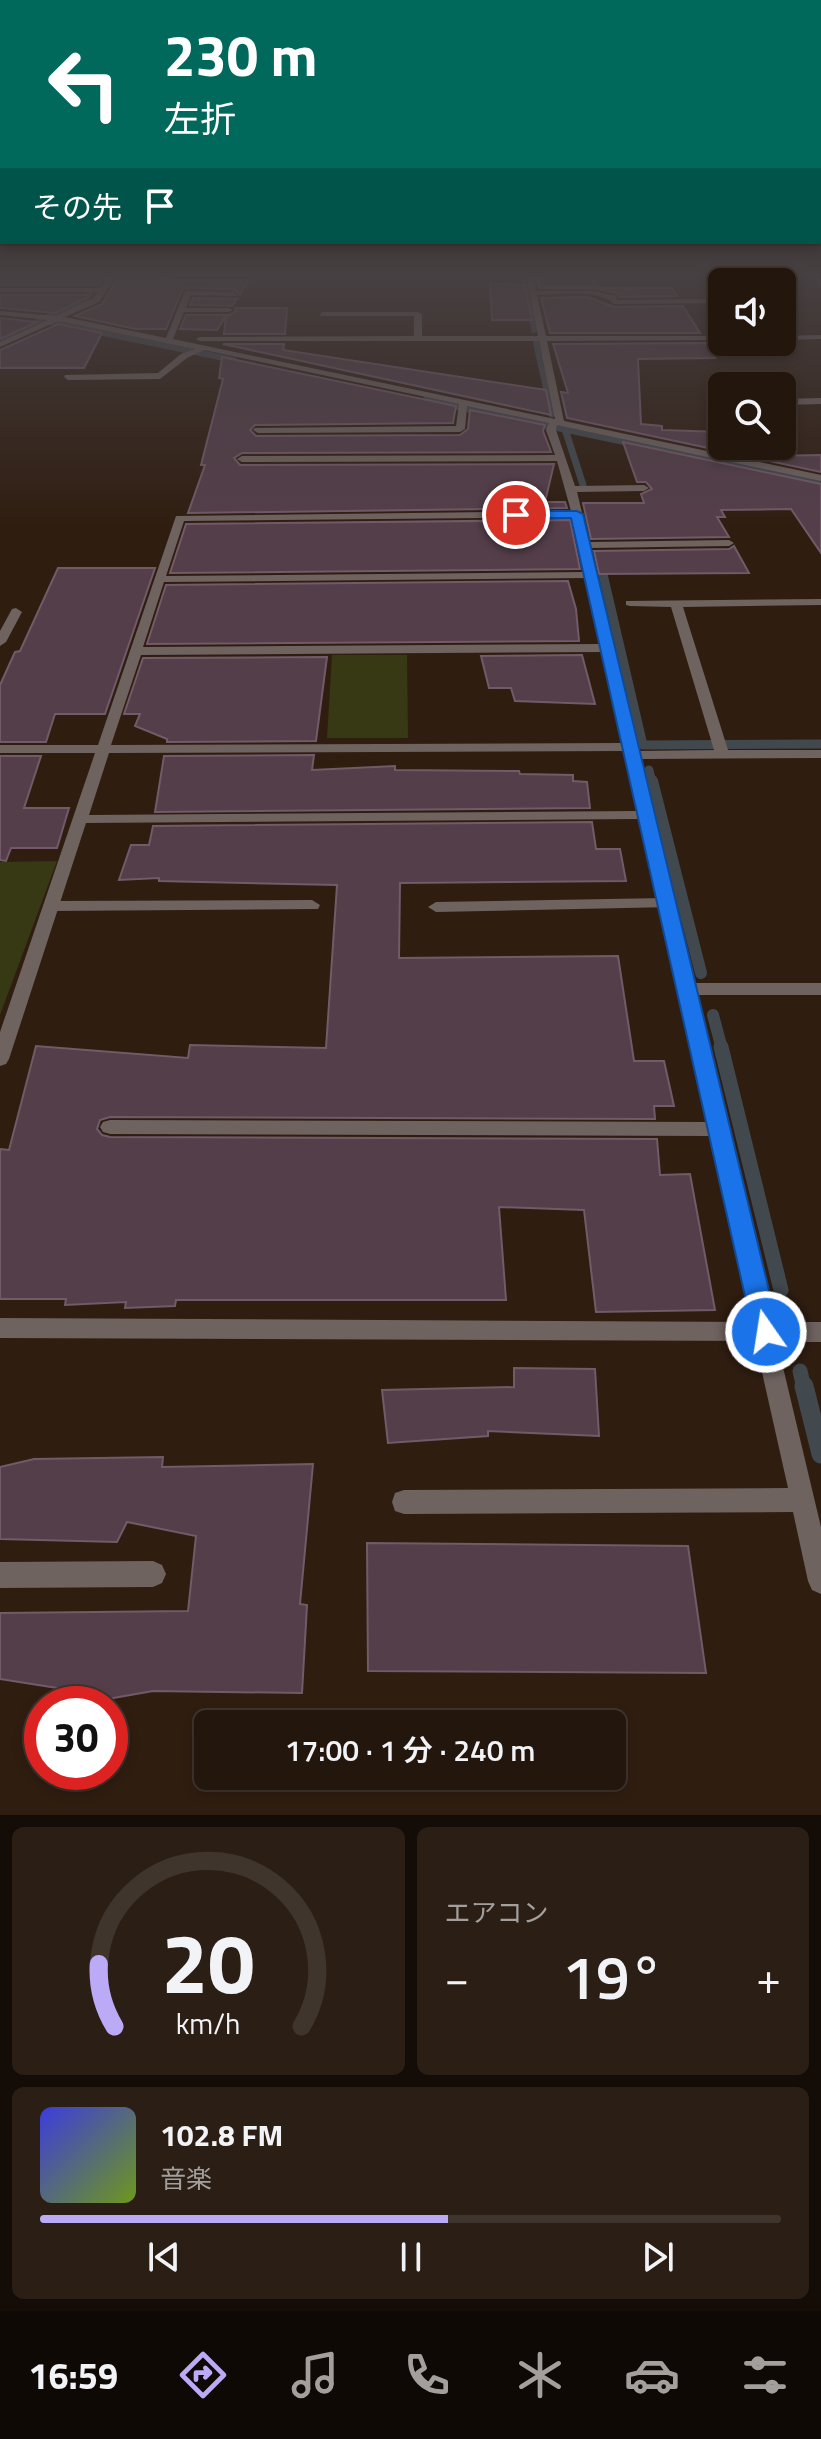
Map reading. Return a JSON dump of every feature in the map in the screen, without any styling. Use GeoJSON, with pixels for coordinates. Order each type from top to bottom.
{"type":"FeatureCollection","features":[{"type":"Feature","properties":{"kind":"street"},"geometry":{"type":"LineString","coordinates":[[68,377],[160,376],[181,359]]}},
{"type":"Feature","properties":{"kind":"street"},"geometry":{"type":"LineString","coordinates":[[240,359],[821,478]]}},
{"type":"Feature","properties":{"kind":"street"},"geometry":{"type":"LineString","coordinates":[[546,359],[558,458],[577,514],[821,1581]]}},
{"type":"Feature","properties":{"kind":"street"},"geometry":{"type":"LineString","coordinates":[[796,402],[821,401]]}},
{"type":"Feature","properties":{"kind":"street"},"geometry":{"type":"LineString","coordinates":[[258,430],[460,429],[463,406]]}},
{"type":"Feature","properties":{"kind":"street"},"geometry":{"type":"LineString","coordinates":[[242,459],[558,458]]}},
{"type":"Feature","properties":{"kind":"street"},"geometry":{"type":"LineString","coordinates":[[571,489],[644,488]]}},
{"type":"Feature","properties":{"kind":"street"},"geometry":{"type":"LineString","coordinates":[[0,1059],[180,518],[577,514]]}},
{"type":"Feature","properties":{"kind":"street"},"geometry":{"type":"LineString","coordinates":[[584,545],[729,543]]}},
{"type":"Feature","properties":{"kind":"street"},"geometry":{"type":"LineString","coordinates":[[160,579],[591,575]]}},
{"type":"Feature","properties":{"kind":"street"},"geometry":{"type":"LineString","coordinates":[[630,603],[821,602]]}},
{"type":"Feature","properties":{"kind":"street"},"geometry":{"type":"LineString","coordinates":[[676,604],[722,754]]}},
{"type":"Feature","properties":{"kind":"street"},"geometry":{"type":"LineString","coordinates":[[0,642],[16,612]]}},
{"type":"Feature","properties":{"kind":"street"},"geometry":{"type":"LineString","coordinates":[[136,651],[607,648]]}},
{"type":"Feature","properties":{"kind":"street"},"geometry":{"type":"LineString","coordinates":[[0,749],[821,754]]}},
{"type":"Feature","properties":{"kind":"street"},"geometry":{"type":"LineString","coordinates":[[80,819],[646,815]]}},
{"type":"Feature","properties":{"kind":"street"},"geometry":{"type":"LineString","coordinates":[[436,907],[666,903]]}},
{"type":"Feature","properties":{"kind":"street"},"geometry":{"type":"LineString","coordinates":[[51,906],[312,905]]}},
{"type":"Feature","properties":{"kind":"street"},"geometry":{"type":"LineString","coordinates":[[686,989],[821,989]]}},
{"type":"Feature","properties":{"kind":"street"},"geometry":{"type":"LineString","coordinates":[[110,1127],[719,1129]]}},
{"type":"Feature","properties":{"kind":"street"},"geometry":{"type":"LineString","coordinates":[[0,1328],[821,1332]]}},
{"type":"Feature","properties":{"kind":"street"},"geometry":{"type":"LineString","coordinates":[[404,1502],[803,1500]]}},
{"type":"Feature","properties":{"kind":"street"},"geometry":{"type":"LineString","coordinates":[[0,1575],[153,1574]]}},
{"type":"Feature","properties":{"kind":"shaded area"},"geometry":{"type":"Polygon","coordinates":[[[332,655],[407,655],[408,738],[327,738],[332,655]]]}},
{"type":"Feature","properties":{"kind":"shaded area"},"geometry":{"type":"Polygon","coordinates":[[[57,861],[0,1015],[0,862],[57,861]]]}},
{"type":"Feature","properties":{"kind":"building"},"geometry":{"type":"Polygon","coordinates":[[[0,359],[89,359],[84,368],[0,368],[0,359]]]}},
{"type":"Feature","properties":{"kind":"building"},"geometry":{"type":"Polygon","coordinates":[[[222,359],[230,359],[456,406],[453,423],[255,425],[250,430],[256,436],[460,435],[468,429],[470,410],[545,425],[543,431],[551,452],[242,453],[234,458],[240,465],[554,464],[545,502],[565,502],[567,508],[188,513],[205,465],[201,465],[223,379],[219,378],[222,359]]]}},
{"type":"Feature","properties":{"kind":"building"},"geometry":{"type":"Polygon","coordinates":[[[291,359],[340,359],[546,390],[551,415],[291,359]]]}},
{"type":"Feature","properties":{"kind":"building"},"geometry":{"type":"Polygon","coordinates":[[[558,359],[661,359],[638,359],[641,424],[662,426],[662,430],[708,432],[708,448],[567,418],[561,392],[568,393],[558,359]]]}},
{"type":"Feature","properties":{"kind":"building"},"geometry":{"type":"Polygon","coordinates":[[[623,442],[821,484],[821,553],[791,509],[721,510],[725,517],[717,517],[729,537],[591,539],[583,503],[644,503],[641,494],[652,489],[646,482],[637,482],[623,442]]]}},
{"type":"Feature","properties":{"kind":"building"},"geometry":{"type":"Polygon","coordinates":[[[796,455],[821,455],[821,472],[765,460],[796,460],[796,455]]]}},
{"type":"Feature","properties":{"kind":"building"},"geometry":{"type":"Polygon","coordinates":[[[570,520],[580,569],[170,573],[186,524],[570,520]]]}},
{"type":"Feature","properties":{"kind":"building"},"geometry":{"type":"Polygon","coordinates":[[[734,546],[749,573],[599,574],[594,551],[729,549],[734,546]]]}},
{"type":"Feature","properties":{"kind":"building"},"geometry":{"type":"Polygon","coordinates":[[[58,568],[155,568],[105,714],[55,714],[46,742],[0,742],[0,685],[15,652],[20,651],[58,568]]]}},
{"type":"Feature","properties":{"kind":"building"},"geometry":{"type":"Polygon","coordinates":[[[568,581],[576,609],[579,641],[147,644],[166,585],[568,581]]]}},
{"type":"Feature","properties":{"kind":"building"},"geometry":{"type":"Polygon","coordinates":[[[582,655],[595,704],[515,701],[511,688],[489,688],[481,656],[582,655]]]}},
{"type":"Feature","properties":{"kind":"building"},"geometry":{"type":"Polygon","coordinates":[[[327,657],[316,741],[167,742],[167,739],[135,726],[140,714],[124,714],[143,658],[327,657]]]}},
{"type":"Feature","properties":{"kind":"building"},"geometry":{"type":"Polygon","coordinates":[[[314,755],[312,770],[395,766],[395,770],[519,771],[520,774],[573,775],[573,781],[587,782],[590,808],[155,812],[164,756],[314,755]]]}},
{"type":"Feature","properties":{"kind":"building"},"geometry":{"type":"Polygon","coordinates":[[[0,756],[41,756],[24,808],[69,808],[57,848],[11,848],[6,861],[0,860],[0,756]]]}},
{"type":"Feature","properties":{"kind":"building"},"geometry":{"type":"Polygon","coordinates":[[[592,822],[596,849],[620,849],[626,881],[400,883],[399,958],[618,956],[634,1061],[664,1061],[674,1106],[654,1106],[655,1119],[110,1117],[100,1120],[97,1129],[102,1135],[110,1137],[657,1139],[660,1175],[690,1174],[715,1310],[596,1312],[584,1210],[499,1207],[506,1300],[176,1300],[175,1306],[125,1308],[126,1302],[65,1305],[66,1299],[0,1299],[0,1149],[9,1150],[36,1046],[188,1058],[190,1045],[326,1048],[337,885],[159,881],[159,878],[119,880],[131,845],[149,845],[153,826],[592,822]]]}},
{"type":"Feature","properties":{"kind":"building"},"geometry":{"type":"Polygon","coordinates":[[[514,1368],[595,1369],[599,1436],[488,1431],[488,1436],[388,1443],[382,1390],[514,1387],[514,1368]]]}},
{"type":"Feature","properties":{"kind":"building"},"geometry":{"type":"Polygon","coordinates":[[[163,1457],[162,1467],[313,1464],[300,1604],[307,1605],[302,1693],[153,1691],[128,1695],[128,1686],[44,1686],[0,1679],[0,1613],[188,1611],[196,1536],[127,1522],[117,1542],[0,1539],[0,1467],[34,1459],[163,1457]]]}},
{"type":"Feature","properties":{"kind":"building"},"geometry":{"type":"Polygon","coordinates":[[[367,1543],[688,1546],[706,1673],[368,1671],[367,1543]]]}},
{"type":"Feature","properties":{"kind":"waterway"},"geometry":{"type":"LineString","coordinates":[[228,359],[234,360]]}},
{"type":"Feature","properties":{"kind":"waterway"},"geometry":{"type":"LineString","coordinates":[[539,359],[550,406]]}},
{"type":"Feature","properties":{"kind":"waterway"},"geometry":{"type":"LineString","coordinates":[[425,400],[454,406]]}},
{"type":"Feature","properties":{"kind":"waterway"},"geometry":{"type":"LineString","coordinates":[[445,404],[565,429]]}},
{"type":"Feature","properties":{"kind":"waterway"},"geometry":{"type":"LineString","coordinates":[[550,404],[552,414]]}},
{"type":"Feature","properties":{"kind":"waterway"},"geometry":{"type":"LineString","coordinates":[[565,429],[821,483]]}},
{"type":"Feature","properties":{"kind":"waterway"},"geometry":{"type":"LineString","coordinates":[[565,429],[583,485]]}},
{"type":"Feature","properties":{"kind":"waterway"},"geometry":{"type":"LineString","coordinates":[[600,560],[603,572]]}},
{"type":"Feature","properties":{"kind":"waterway"},"geometry":{"type":"LineString","coordinates":[[602,570],[643,745],[821,744]]}},
{"type":"Feature","properties":{"kind":"waterway"},"geometry":{"type":"LineString","coordinates":[[649,770],[652,783]]}},
{"type":"Feature","properties":{"kind":"waterway"},"geometry":{"type":"LineString","coordinates":[[652,781],[701,973]]}},
{"type":"Feature","properties":{"kind":"waterway"},"geometry":{"type":"LineString","coordinates":[[713,1015],[722,1049]]}},
{"type":"Feature","properties":{"kind":"waterway"},"geometry":{"type":"LineString","coordinates":[[721,1047],[781,1290]]}},
{"type":"Feature","properties":{"kind":"waterway"},"geometry":{"type":"LineString","coordinates":[[800,1371],[804,1388]]}},
{"type":"Feature","properties":{"kind":"waterway"},"geometry":{"type":"LineString","coordinates":[[804,1386],[821,1454]]}},
{"type":"Feature","properties":{"kind":"route"},"geometry":{"type":"LineString","coordinates":[[516,515],[577,514],[766,1332]]}}]}
